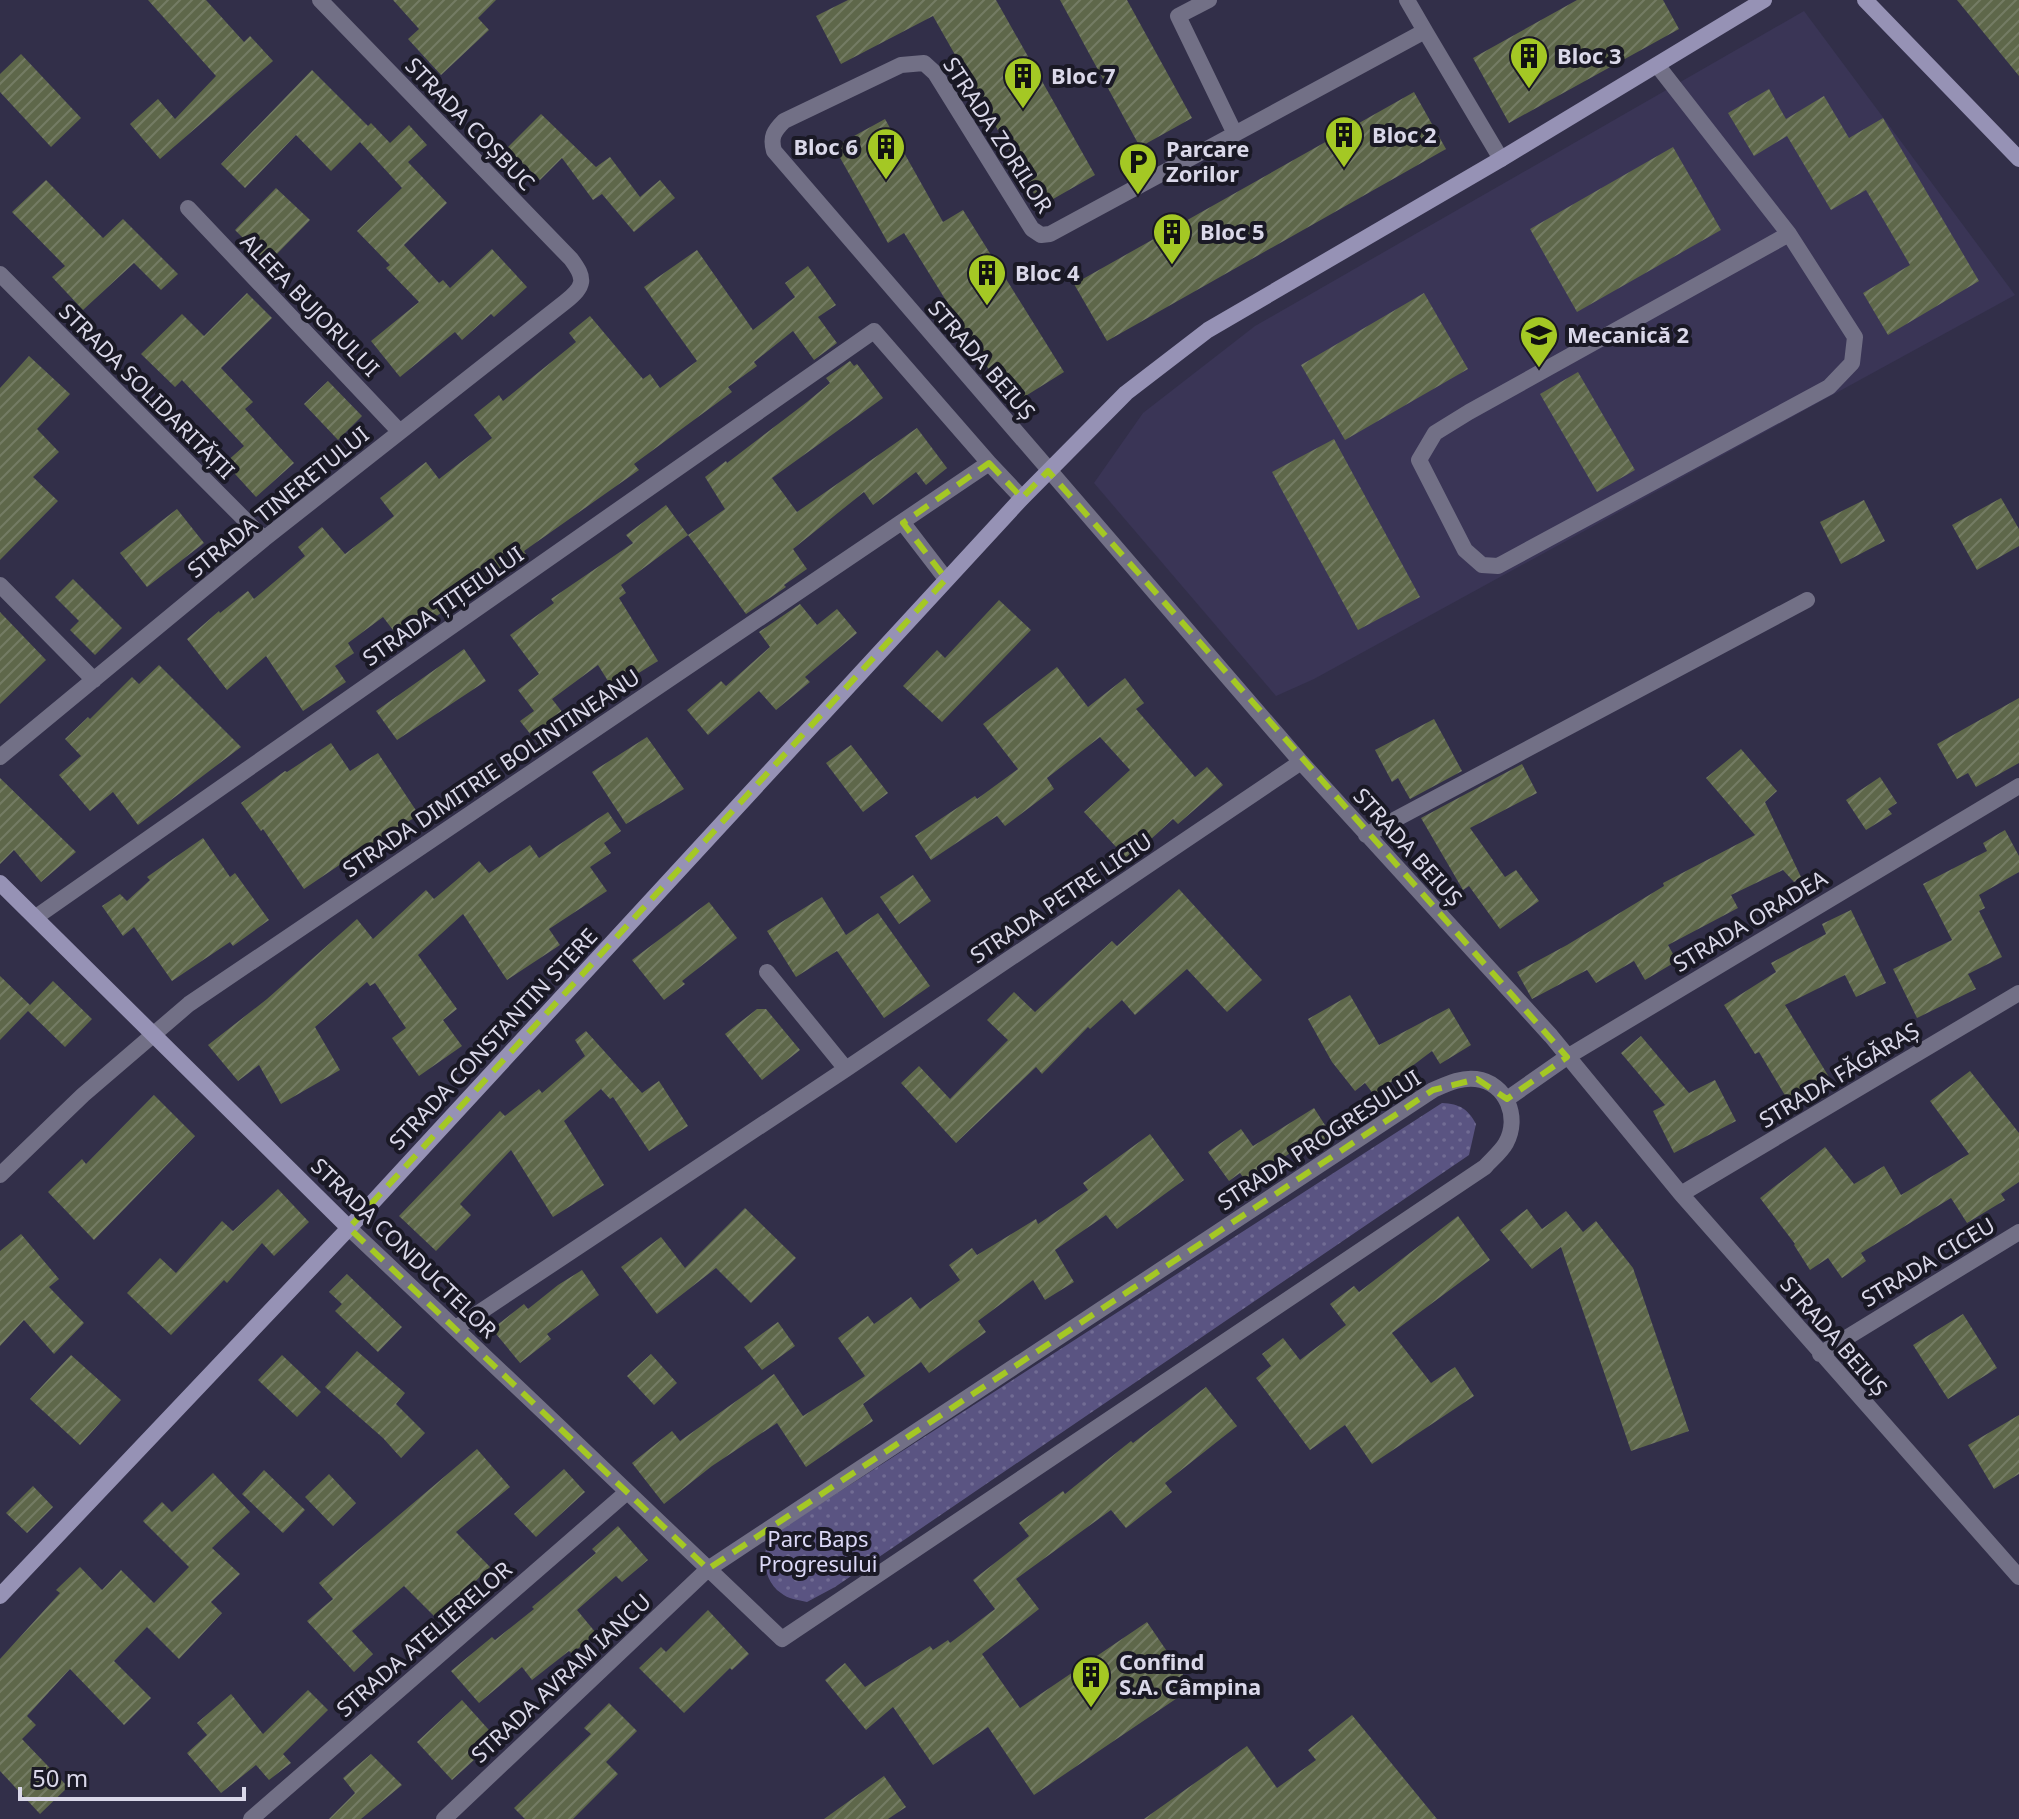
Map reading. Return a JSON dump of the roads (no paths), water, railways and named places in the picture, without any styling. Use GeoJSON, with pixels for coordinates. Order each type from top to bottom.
{"type":"FeatureCollection","features":[{"type":"Feature","properties":{"kind":"street","name":"STRADA COȘBUC"},"geometry":{"type":"LineString","coordinates":[[320,0],[571,259],[581,272],[582,283]]}},
{"type":"Feature","properties":{"kind":"street"},"geometry":{"type":"LineString","coordinates":[[1209,0],[1178,16],[1235,134]]}},
{"type":"Feature","properties":{"kind":"street"},"geometry":{"type":"LineString","coordinates":[[1407,0],[1501,159]]}},
{"type":"Feature","properties":{"kind":"street"},"geometry":{"type":"LineString","coordinates":[[989,463],[1018,502],[1126,393],[1208,330],[1501,159],[1764,0]]}},
{"type":"Feature","properties":{"kind":"street"},"geometry":{"type":"LineString","coordinates":[[1865,0],[2019,159]]}},
{"type":"Feature","properties":{"kind":"street","name":"STRADA ZORILOR"},"geometry":{"type":"LineString","coordinates":[[772,142],[774,131],[784,121],[901,65],[924,63],[935,73],[1032,229],[1041,235],[1062,229],[1425,31]]}},
{"type":"Feature","properties":{"kind":"street"},"geometry":{"type":"LineString","coordinates":[[1657,65],[1789,234],[1855,337],[1852,363],[1829,387],[1498,566],[1482,565],[1465,550],[1419,460],[1435,433],[1789,234]]}},
{"type":"Feature","properties":{"kind":"street","name":"STRADA BEIUȘ"},"geometry":{"type":"LineString","coordinates":[[772,142],[774,151],[1048,471],[1301,762],[1551,1036],[1681,1194],[2019,1577]]}},
{"type":"Feature","properties":{"kind":"street","name":"ALEEA BUJORULUI"},"geometry":{"type":"LineString","coordinates":[[188,208],[400,432]]}},
{"type":"Feature","properties":{"kind":"street","name":"STRADA SOLIDARITĂȚII"},"geometry":{"type":"LineString","coordinates":[[0,274],[264,539]]}},
{"type":"Feature","properties":{"kind":"street","name":"STRADA TINERETULUI"},"geometry":{"type":"LineString","coordinates":[[0,757],[264,539],[576,293],[582,283]]}},
{"type":"Feature","properties":{"kind":"street","name":"STRADA ȚIȚEIULUI"},"geometry":{"type":"LineString","coordinates":[[36,917],[874,331],[989,463]]}},
{"type":"Feature","properties":{"kind":"street","name":"STRADA DIMITRIE BOLINTINEANU"},"geometry":{"type":"LineString","coordinates":[[0,1175],[83,1095],[189,1004],[989,463]]}},
{"type":"Feature","properties":{"kind":"street","name":"STRADA CONSTANTIN STERE"},"geometry":{"type":"LineString","coordinates":[[0,1596],[349,1228],[1018,502]]}},
{"type":"Feature","properties":{"kind":"street"},"geometry":{"type":"LineString","coordinates":[[903,523],[946,579]]}},
{"type":"Feature","properties":{"kind":"street"},"geometry":{"type":"LineString","coordinates":[[0,585],[94,680]]}},
{"type":"Feature","properties":{"kind":"street"},"geometry":{"type":"LineString","coordinates":[[1366,835],[1807,600]]}},
{"type":"Feature","properties":{"kind":"street","name":"STRADA PETRE LICIU"},"geometry":{"type":"LineString","coordinates":[[456,1328],[1301,762]]}},
{"type":"Feature","properties":{"kind":"street","name":"STRADA ORADEA"},"geometry":{"type":"LineString","coordinates":[[1507,1099],[1567,1057],[2019,786]]}},
{"type":"Feature","properties":{"kind":"street","name":"STRADA CONDUCTELOR"},"geometry":{"type":"LineString","coordinates":[[0,883],[349,1228],[782,1639],[1485,1167],[1506,1144],[1514,1120],[1507,1099]]}},
{"type":"Feature","properties":{"kind":"street"},"geometry":{"type":"LineString","coordinates":[[767,972],[846,1069]]}},
{"type":"Feature","properties":{"kind":"street","name":"STRADA FĂGĂRAȘ"},"geometry":{"type":"LineString","coordinates":[[1681,1194],[2019,993]]}},
{"type":"Feature","properties":{"kind":"street","name":"STRADA PROGRESULUI"},"geometry":{"type":"LineString","coordinates":[[708,1569],[1433,1090],[1456,1080],[1477,1079],[1493,1085],[1507,1099]]}},
{"type":"Feature","properties":{"kind":"street","name":"STRADA CICEU"},"geometry":{"type":"LineString","coordinates":[[1820,1354],[2019,1232]]}},
{"type":"Feature","properties":{"kind":"street","name":"STRADA ATELIERELOR"},"geometry":{"type":"LineString","coordinates":[[251,1819],[627,1492]]}},
{"type":"Feature","properties":{"kind":"street","name":"STRADA AVRAM IANCU"},"geometry":{"type":"LineString","coordinates":[[444,1819],[708,1569]]}},
{"type":"Feature","properties":{"kind":"place","name":"Bloc 3"},"geometry":{"type":"Point","coordinates":[1529,90]}},
{"type":"Feature","properties":{"kind":"place","name":"Bloc 7"},"geometry":{"type":"Point","coordinates":[1023,110]}},
{"type":"Feature","properties":{"kind":"place","name":"Bloc 2"},"geometry":{"type":"Point","coordinates":[1344,169]}},
{"type":"Feature","properties":{"kind":"place","name":"Bloc 6"},"geometry":{"type":"Point","coordinates":[886,181]}},
{"type":"Feature","properties":{"kind":"place","name":"Parcare Zorilor"},"geometry":{"type":"Point","coordinates":[1138,196]}},
{"type":"Feature","properties":{"kind":"place","name":"Bloc 5"},"geometry":{"type":"Point","coordinates":[1172,266]}},
{"type":"Feature","properties":{"kind":"place","name":"Bloc 4"},"geometry":{"type":"Point","coordinates":[987,307]}},
{"type":"Feature","properties":{"kind":"place","name":"Mecanică 2"},"geometry":{"type":"Point","coordinates":[1539,369]}},
{"type":"Feature","properties":{"kind":"place","name":"Confind S.A. Câmpina"},"geometry":{"type":"Point","coordinates":[1091,1709]}},
{"type":"Feature","properties":{"kind":"park label","name":"Parc Baps Progresului"},"geometry":{"type":"Point","coordinates":[818,1552]}}]}
